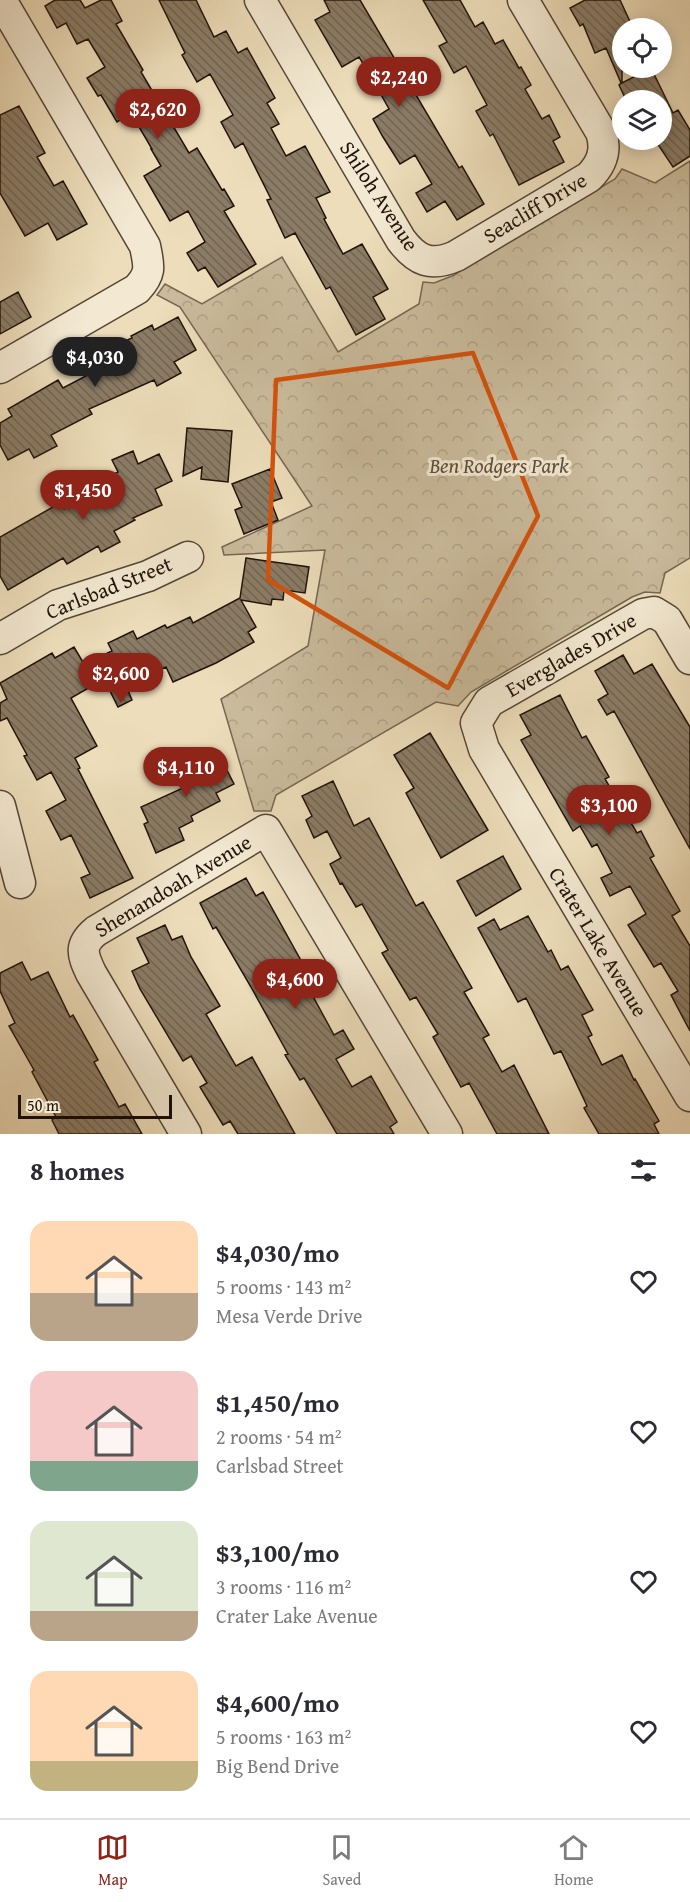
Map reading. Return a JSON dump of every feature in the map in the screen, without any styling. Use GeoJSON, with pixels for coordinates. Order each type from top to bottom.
{"type":"FeatureCollection","features":[{"type":"Feature","properties":{"kind":"street"},"geometry":{"type":"LineString","coordinates":[[0,368],[131,293],[147,279],[149,266],[145,246],[1,0]]}},
{"type":"Feature","properties":{"kind":"street","name":"Shiloh Avenue"},"geometry":{"type":"LineString","coordinates":[[260,0],[401,240],[410,252],[420,259],[429,261]]}},
{"type":"Feature","properties":{"kind":"street","name":"Seacliff Drive"},"geometry":{"type":"LineString","coordinates":[[429,261],[446,260],[456,256],[583,181],[595,172],[603,155],[601,132],[523,0]]}},
{"type":"Feature","properties":{"kind":"street","name":"Carlsbad Street"},"geometry":{"type":"LineString","coordinates":[[0,639],[57,605],[148,576],[188,557]]}},
{"type":"Feature","properties":{"kind":"street","name":"Everglades Drive"},"geometry":{"type":"LineString","coordinates":[[476,723],[489,702],[643,614],[654,612],[667,620],[690,659]]}},
{"type":"Feature","properties":{"kind":"street","name":"Crater Lake Avenue"},"geometry":{"type":"LineString","coordinates":[[476,723],[484,749],[690,1096]]}},
{"type":"Feature","properties":{"kind":"street"},"geometry":{"type":"LineString","coordinates":[[0,806],[20,883]]}},
{"type":"Feature","properties":{"kind":"street","name":"Shenandoah Avenue"},"geometry":{"type":"LineString","coordinates":[[186,1134],[91,972],[84,959],[83,948],[88,937],[96,931],[266,830],[447,1134]]}},
{"type":"Feature","properties":{"kind":"highlighted area"},"geometry":{"type":"Polygon","coordinates":[[[473,353],[538,516],[448,688],[268,580],[276,380],[473,353]]]}},
{"type":"Feature","properties":{"kind":"green space","name":"Ben Rodgers Park"},"geometry":{"type":"Polygon","coordinates":[[[690,161],[690,558],[665,573],[660,593],[645,592],[632,597],[471,692],[458,706],[436,702],[276,795],[271,811],[254,811],[221,699],[308,646],[325,550],[224,555],[222,547],[312,506],[180,307],[157,295],[165,284],[202,304],[282,257],[338,352],[419,304],[423,282],[434,283],[452,276],[615,179],[622,169],[655,183],[690,161]]]}},
{"type":"Feature","properties":{"kind":"building"},"geometry":{"type":"Polygon","coordinates":[[[55,0],[80,0],[85,8],[101,0],[111,0],[122,21],[116,24],[143,70],[141,72],[189,153],[197,148],[234,206],[224,211],[256,264],[218,287],[205,267],[198,271],[187,253],[205,242],[188,211],[170,221],[144,176],[161,166],[131,113],[117,122],[101,95],[98,96],[87,78],[105,67],[88,39],[77,44],[66,23],[57,28],[45,6],[55,0]]]}},
{"type":"Feature","properties":{"kind":"building"},"geometry":{"type":"Polygon","coordinates":[[[159,0],[196,0],[214,37],[226,31],[238,53],[247,48],[275,98],[267,103],[279,124],[271,128],[286,156],[305,146],[330,192],[316,198],[326,218],[324,219],[343,254],[362,244],[388,289],[373,297],[385,319],[356,335],[330,287],[326,289],[295,233],[285,238],[267,200],[271,199],[243,143],[235,148],[221,122],[233,115],[210,74],[197,82],[182,55],[185,53],[159,0]]]}},
{"type":"Feature","properties":{"kind":"building"},"geometry":{"type":"Polygon","coordinates":[[[324,0],[360,0],[459,168],[462,166],[484,204],[457,220],[445,201],[427,212],[416,193],[432,184],[415,155],[400,164],[383,137],[373,119],[389,109],[369,73],[359,57],[342,67],[315,20],[330,12],[324,0]]]}},
{"type":"Feature","properties":{"kind":"building"},"geometry":{"type":"Polygon","coordinates":[[[423,0],[460,0],[475,27],[483,22],[495,44],[503,40],[531,85],[525,89],[542,119],[549,115],[560,137],[553,141],[564,162],[519,185],[493,134],[490,136],[476,111],[487,105],[466,66],[454,73],[439,46],[447,42],[423,0]]]}},
{"type":"Feature","properties":{"kind":"building"},"geometry":{"type":"Polygon","coordinates":[[[585,0],[620,0],[628,18],[612,18],[612,62],[606,48],[595,53],[583,24],[580,26],[570,8],[585,0]]]}},
{"type":"Feature","properties":{"kind":"building"},"geometry":{"type":"Polygon","coordinates":[[[619,78],[622,78],[622,83],[632,78],[656,78],[662,90],[621,90],[619,85],[621,83],[619,78]]]}},
{"type":"Feature","properties":{"kind":"building"},"geometry":{"type":"Polygon","coordinates":[[[19,106],[45,153],[37,157],[54,186],[63,181],[87,224],[57,240],[48,223],[25,236],[0,193],[0,115],[19,106]]]}},
{"type":"Feature","properties":{"kind":"building"},"geometry":{"type":"Polygon","coordinates":[[[678,110],[690,130],[690,156],[673,167],[662,150],[672,150],[672,111],[673,113],[678,110]]]}},
{"type":"Feature","properties":{"kind":"building"},"geometry":{"type":"Polygon","coordinates":[[[18,292],[31,317],[0,334],[0,302],[18,292]]]}},
{"type":"Feature","properties":{"kind":"building"},"geometry":{"type":"Polygon","coordinates":[[[178,317],[196,350],[174,362],[181,373],[157,386],[154,380],[89,409],[92,414],[51,435],[57,446],[34,458],[29,449],[8,460],[0,445],[0,423],[12,416],[8,409],[58,380],[63,388],[105,366],[99,353],[132,338],[131,336],[152,325],[154,330],[178,317]]]}},
{"type":"Feature","properties":{"kind":"building"},"geometry":{"type":"Polygon","coordinates":[[[187,428],[232,431],[228,482],[201,479],[202,467],[183,476],[187,428]]]}},
{"type":"Feature","properties":{"kind":"building"},"geometry":{"type":"Polygon","coordinates":[[[133,451],[138,464],[159,454],[172,481],[155,489],[162,505],[133,518],[135,520],[114,531],[120,542],[101,552],[98,546],[67,564],[63,558],[8,590],[0,576],[0,537],[60,503],[64,509],[99,490],[96,484],[118,472],[112,460],[133,451]]]}},
{"type":"Feature","properties":{"kind":"building"},"geometry":{"type":"Polygon","coordinates":[[[270,469],[282,498],[271,502],[278,520],[244,534],[235,510],[242,507],[232,484],[270,469]]]}},
{"type":"Feature","properties":{"kind":"building"},"geometry":{"type":"Polygon","coordinates":[[[246,558],[309,567],[305,593],[284,590],[283,600],[272,599],[271,605],[241,600],[256,627],[248,632],[254,642],[216,663],[173,682],[166,667],[126,686],[132,700],[118,707],[104,679],[71,698],[97,746],[75,758],[80,768],[78,769],[133,878],[90,898],[81,878],[90,874],[71,835],[61,840],[46,811],[66,800],[51,772],[37,780],[24,756],[27,755],[7,718],[0,721],[0,703],[7,699],[0,683],[52,653],[55,658],[74,647],[84,664],[112,651],[108,643],[133,631],[137,639],[165,625],[167,628],[190,617],[193,623],[240,598],[246,558]]]}},
{"type":"Feature","properties":{"kind":"building"},"geometry":{"type":"Polygon","coordinates":[[[623,655],[634,674],[652,664],[690,727],[690,849],[614,711],[607,715],[598,700],[608,694],[595,671],[623,655]]]}},
{"type":"Feature","properties":{"kind":"building"},"geometry":{"type":"Polygon","coordinates":[[[560,695],[582,738],[586,736],[609,777],[605,779],[637,833],[641,831],[654,856],[650,858],[680,911],[672,916],[690,946],[690,1031],[671,995],[678,991],[661,963],[654,967],[628,925],[646,914],[630,886],[610,896],[601,878],[612,873],[597,844],[592,847],[580,826],[573,831],[521,740],[531,735],[520,715],[560,695]]]}},
{"type":"Feature","properties":{"kind":"building"},"geometry":{"type":"Polygon","coordinates":[[[430,733],[488,830],[441,858],[406,793],[414,788],[394,755],[430,733]]]}},
{"type":"Feature","properties":{"kind":"building"},"geometry":{"type":"Polygon","coordinates":[[[191,751],[196,762],[217,751],[234,784],[216,793],[220,801],[191,816],[193,821],[179,828],[184,840],[156,853],[144,824],[148,822],[141,807],[183,788],[169,763],[191,751]]]}},
{"type":"Feature","properties":{"kind":"building"},"geometry":{"type":"Polygon","coordinates":[[[333,781],[354,826],[369,818],[416,906],[423,902],[472,988],[464,992],[489,1035],[483,1038],[502,1072],[514,1065],[549,1134],[497,1134],[469,1083],[461,1087],[433,1037],[438,1034],[416,997],[410,1000],[382,953],[388,950],[362,904],[356,907],[342,883],[340,884],[330,864],[341,858],[327,831],[314,838],[306,820],[312,816],[302,796],[333,781]]]}},
{"type":"Feature","properties":{"kind":"building"},"geometry":{"type":"Polygon","coordinates":[[[503,856],[521,889],[476,916],[457,881],[503,856]]]}},
{"type":"Feature","properties":{"kind":"building"},"geometry":{"type":"Polygon","coordinates":[[[246,878],[256,896],[263,892],[303,964],[305,963],[317,985],[309,989],[334,1035],[343,1030],[354,1049],[336,1059],[352,1087],[371,1076],[397,1122],[390,1127],[394,1134],[337,1134],[304,1078],[300,1080],[285,1055],[288,1054],[251,987],[216,927],[213,929],[200,903],[246,878]]]}},
{"type":"Feature","properties":{"kind":"building"},"geometry":{"type":"Polygon","coordinates":[[[528,916],[548,952],[551,950],[561,970],[568,966],[593,1010],[582,1015],[592,1035],[588,1037],[602,1065],[622,1055],[659,1121],[654,1124],[659,1134],[599,1134],[584,1108],[587,1106],[561,1051],[554,1054],[526,998],[518,1002],[478,928],[494,919],[500,930],[528,916]]]}},
{"type":"Feature","properties":{"kind":"building"},"geometry":{"type":"Polygon","coordinates":[[[165,925],[172,940],[182,936],[191,957],[220,1006],[206,1014],[236,1066],[252,1057],[295,1134],[238,1134],[230,1121],[223,1125],[200,1087],[207,1083],[191,1056],[183,1061],[140,989],[132,971],[149,963],[137,938],[165,925]]]}},
{"type":"Feature","properties":{"kind":"building"},"geometry":{"type":"Polygon","coordinates":[[[22,962],[31,980],[48,972],[70,1017],[73,1015],[98,1060],[94,1062],[119,1107],[125,1104],[142,1134],[59,1134],[52,1120],[56,1117],[32,1072],[34,1070],[9,1026],[15,1023],[0,991],[0,973],[22,962]]]}}]}
